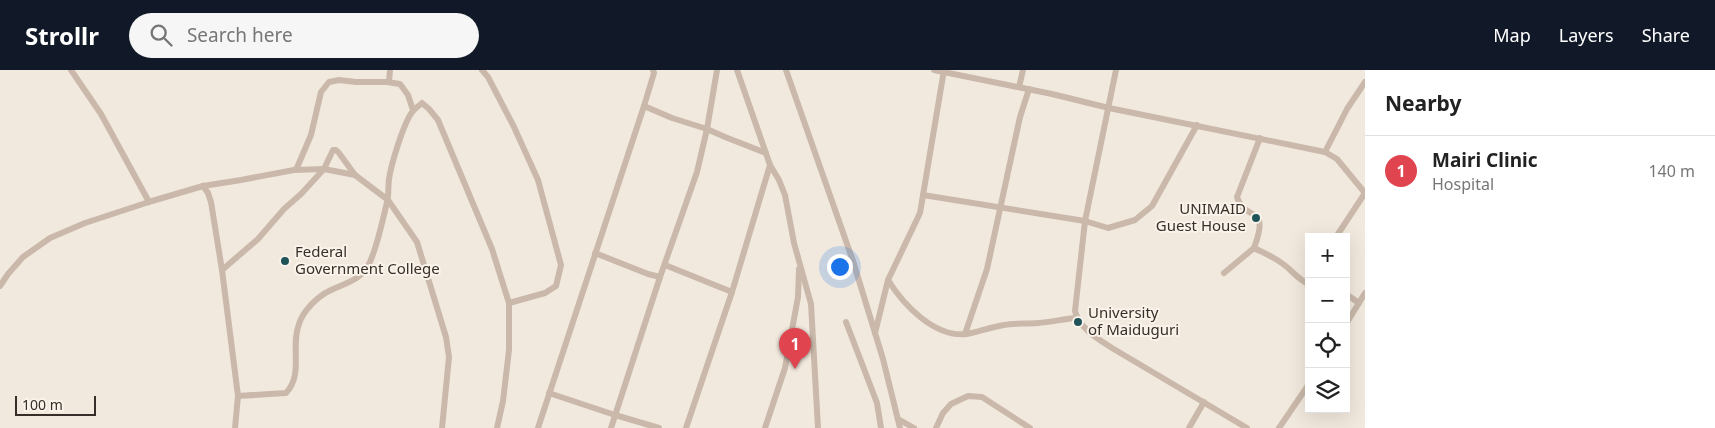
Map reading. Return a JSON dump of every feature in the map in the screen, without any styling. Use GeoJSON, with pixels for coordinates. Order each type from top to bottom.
{"type":"FeatureCollection","features":[{"type":"Feature","properties":{"kind":"street"},"geometry":{"type":"LineString","coordinates":[[71,70],[101,114],[149,202]]}},
{"type":"Feature","properties":{"kind":"street"},"geometry":{"type":"LineString","coordinates":[[389,82],[390,70]]}},
{"type":"Feature","properties":{"kind":"street"},"geometry":{"type":"LineString","coordinates":[[482,70],[488,77],[514,128],[538,180],[561,265],[556,286],[544,293],[509,303]]}},
{"type":"Feature","properties":{"kind":"street"},"geometry":{"type":"LineString","coordinates":[[538,428],[644,106],[654,73],[652,70]]}},
{"type":"Feature","properties":{"kind":"street"},"geometry":{"type":"LineString","coordinates":[[611,428],[660,277],[697,172],[707,129],[716,70]]}},
{"type":"Feature","properties":{"kind":"street"},"geometry":{"type":"LineString","coordinates":[[737,70],[770,165],[785,195],[799,263],[811,304],[818,428]]}},
{"type":"Feature","properties":{"kind":"street"},"geometry":{"type":"LineString","coordinates":[[786,70],[853,261],[900,428]]}},
{"type":"Feature","properties":{"kind":"street"},"geometry":{"type":"LineString","coordinates":[[934,70],[1325,152],[1337,159],[1365,193],[1339,233]]}},
{"type":"Feature","properties":{"kind":"street"},"geometry":{"type":"LineString","coordinates":[[1020,87],[1023,70]]}},
{"type":"Feature","properties":{"kind":"street"},"geometry":{"type":"LineString","coordinates":[[1116,70],[1086,220],[1074,311],[1076,318],[1097,338],[1247,428]]}},
{"type":"Feature","properties":{"kind":"street"},"geometry":{"type":"LineString","coordinates":[[875,334],[888,280],[917,220],[944,71]]}},
{"type":"Feature","properties":{"kind":"street"},"geometry":{"type":"LineString","coordinates":[[296,170],[311,135],[321,92],[329,82],[339,80],[400,84],[408,95],[414,110]]}},
{"type":"Feature","properties":{"kind":"street"},"geometry":{"type":"LineString","coordinates":[[1325,152],[1347,110],[1365,82]]}},
{"type":"Feature","properties":{"kind":"street"},"geometry":{"type":"LineString","coordinates":[[965,334],[987,269],[1020,117],[1029,89]]}},
{"type":"Feature","properties":{"kind":"street"},"geometry":{"type":"LineString","coordinates":[[238,396],[286,393],[293,386],[296,332],[299,322],[320,297],[327,292],[352,282],[359,277],[369,264],[388,200],[389,178],[406,123],[414,110],[422,103],[438,120],[492,249],[509,303],[509,350],[503,401],[497,428]]}},
{"type":"Feature","properties":{"kind":"street"},"geometry":{"type":"LineString","coordinates":[[644,106],[766,153]]}},
{"type":"Feature","properties":{"kind":"street"},"geometry":{"type":"LineString","coordinates":[[923,195],[1086,220],[1108,228],[1135,220],[1152,206],[1197,125]]}},
{"type":"Feature","properties":{"kind":"street"},"geometry":{"type":"LineString","coordinates":[[1224,273],[1254,248],[1261,226],[1257,216],[1247,210],[1238,201],[1237,197],[1260,138]]}},
{"type":"Feature","properties":{"kind":"street"},"geometry":{"type":"LineString","coordinates":[[222,270],[258,239],[324,168],[333,150],[336,150],[355,175],[388,200],[417,242],[446,338],[449,357],[442,428]]}},
{"type":"Feature","properties":{"kind":"street"},"geometry":{"type":"LineString","coordinates":[[686,428],[732,292],[770,165]]}},
{"type":"Feature","properties":{"kind":"street"},"geometry":{"type":"LineString","coordinates":[[0,286],[23,257],[50,238],[86,223],[149,202],[203,186],[296,170],[324,168],[355,175]]}},
{"type":"Feature","properties":{"kind":"street"},"geometry":{"type":"LineString","coordinates":[[203,186],[211,202],[222,270],[238,396],[236,428]]}},
{"type":"Feature","properties":{"kind":"street"},"geometry":{"type":"LineString","coordinates":[[1254,248],[1284,264],[1305,280]]}},
{"type":"Feature","properties":{"kind":"street"},"geometry":{"type":"LineString","coordinates":[[595,252],[648,274],[660,277]]}},
{"type":"Feature","properties":{"kind":"street"},"geometry":{"type":"LineString","coordinates":[[765,428],[785,368],[798,297],[799,263]]}},
{"type":"Feature","properties":{"kind":"street"},"geometry":{"type":"LineString","coordinates":[[665,265],[732,292]]}},
{"type":"Feature","properties":{"kind":"street"},"geometry":{"type":"LineString","coordinates":[[888,280],[907,306],[942,330],[965,334],[1005,325],[1076,318]]}},
{"type":"Feature","properties":{"kind":"street"},"geometry":{"type":"LineString","coordinates":[[1347,323],[1365,293]]}},
{"type":"Feature","properties":{"kind":"street"},"geometry":{"type":"LineString","coordinates":[[1350,297],[1360,303]]}},
{"type":"Feature","properties":{"kind":"street"},"geometry":{"type":"LineString","coordinates":[[846,322],[877,402],[881,428]]}},
{"type":"Feature","properties":{"kind":"street"},"geometry":{"type":"LineString","coordinates":[[1279,428],[1305,390]]}},
{"type":"Feature","properties":{"kind":"street"},"geometry":{"type":"LineString","coordinates":[[549,393],[659,428]]}},
{"type":"Feature","properties":{"kind":"street"},"geometry":{"type":"LineString","coordinates":[[936,428],[943,413],[951,404],[968,396],[982,397],[1030,428]]}},
{"type":"Feature","properties":{"kind":"street"},"geometry":{"type":"LineString","coordinates":[[1189,428],[1204,402]]}},
{"type":"Feature","properties":{"kind":"street"},"geometry":{"type":"LineString","coordinates":[[898,419],[914,428]]}},
{"type":"Feature","properties":{"kind":"place","name":"UNIMAID Guest House"},"geometry":{"type":"Point","coordinates":[1256,218]}},
{"type":"Feature","properties":{"kind":"place","name":"Federal Government College"},"geometry":{"type":"Point","coordinates":[285,261]}},
{"type":"Feature","properties":{"kind":"place","name":"University of Maiduguri"},"geometry":{"type":"Point","coordinates":[1078,322]}},
{"type":"Feature","properties":{"kind":"place","name":"Mairi Clinic"},"geometry":{"type":"Point","coordinates":[795,369]}}]}
